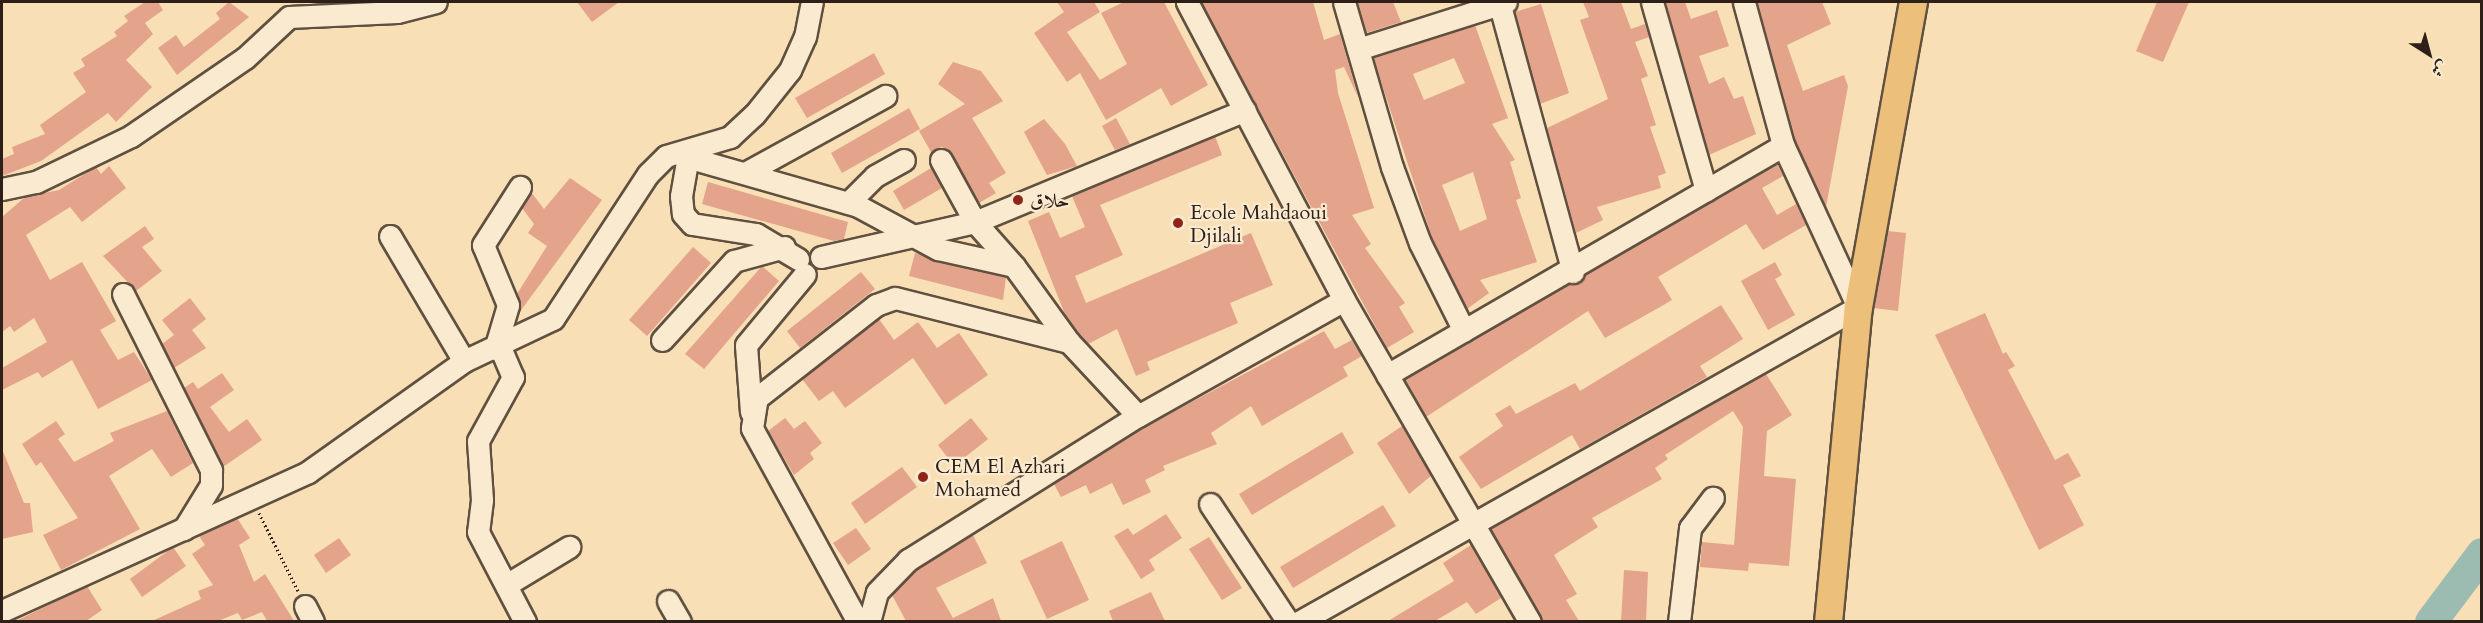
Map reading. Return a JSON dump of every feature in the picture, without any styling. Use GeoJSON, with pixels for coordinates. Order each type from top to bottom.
{"type":"FeatureCollection","features":[{"type":"Feature","properties":{"kind":"main road"},"geometry":{"type":"LineString","coordinates":[[1828,621],[1858,307],[1907,9]]}},
{"type":"Feature","properties":{"kind":"street"},"geometry":{"type":"LineString","coordinates":[[2,189],[36,183],[131,136],[245,58],[289,17],[397,12],[435,2]]}},
{"type":"Feature","properties":{"kind":"street"},"geometry":{"type":"LineString","coordinates":[[2,611],[183,531],[308,472],[464,361],[497,348],[553,319],[625,204],[666,156],[717,144],[754,115],[790,70],[805,37],[812,2]]}},
{"type":"Feature","properties":{"kind":"street"},"geometry":{"type":"LineString","coordinates":[[1187,2],[1344,300],[1473,523],[1521,618]]}},
{"type":"Feature","properties":{"kind":"street"},"geometry":{"type":"LineString","coordinates":[[1344,2],[1420,243],[1464,331]]}},
{"type":"Feature","properties":{"kind":"street"},"geometry":{"type":"LineString","coordinates":[[1358,49],[1501,2],[1573,272]]}},
{"type":"Feature","properties":{"kind":"street"},"geometry":{"type":"LineString","coordinates":[[1652,2],[1706,190]]}},
{"type":"Feature","properties":{"kind":"street"},"geometry":{"type":"LineString","coordinates":[[1299,621],[1858,307],[1783,145],[1744,2]]}},
{"type":"Feature","properties":{"kind":"street"},"geometry":{"type":"LineString","coordinates":[[747,172],[885,96]]}},
{"type":"Feature","properties":{"kind":"street"},"geometry":{"type":"LineString","coordinates":[[688,156],[681,195],[683,214],[692,224],[756,234],[817,273],[821,257],[909,234],[975,222],[1245,110]]}},
{"type":"Feature","properties":{"kind":"street"},"geometry":{"type":"LineString","coordinates":[[1387,375],[1573,272],[1783,145]]}},
{"type":"Feature","properties":{"kind":"street"},"geometry":{"type":"LineString","coordinates":[[666,156],[688,156],[848,203],[938,249],[1014,266]]}},
{"type":"Feature","properties":{"kind":"street"},"geometry":{"type":"LineString","coordinates":[[848,203],[874,176],[904,160]]}},
{"type":"Feature","properties":{"kind":"street"},"geometry":{"type":"LineString","coordinates":[[941,160],[975,222],[1014,266],[1069,342],[1138,416]]}},
{"type":"Feature","properties":{"kind":"street"},"geometry":{"type":"LineString","coordinates":[[520,187],[483,245],[508,305],[497,348],[513,377],[478,441],[482,500],[478,532],[525,621]]}},
{"type":"Feature","properties":{"kind":"street"},"geometry":{"type":"LineString","coordinates":[[390,236],[464,361]]}},
{"type":"Feature","properties":{"kind":"street"},"geometry":{"type":"LineString","coordinates":[[662,340],[734,261],[796,260]]}},
{"type":"Feature","properties":{"kind":"street"},"geometry":{"type":"LineString","coordinates":[[796,260],[746,345],[752,428],[858,621]]}},
{"type":"Feature","properties":{"kind":"street"},"geometry":{"type":"LineString","coordinates":[[123,294],[211,470],[205,499],[183,531]]}},
{"type":"Feature","properties":{"kind":"street"},"geometry":{"type":"LineString","coordinates":[[751,412],[769,385],[876,305],[895,298],[1069,342]]}},
{"type":"Feature","properties":{"kind":"street"},"geometry":{"type":"LineString","coordinates":[[868,621],[877,592],[908,560],[1138,416],[1344,300]]}},
{"type":"Feature","properties":{"kind":"street"},"geometry":{"type":"LineString","coordinates":[[1679,621],[1690,528],[1713,498]]}},
{"type":"Feature","properties":{"kind":"street"},"geometry":{"type":"LineString","coordinates":[[1210,504],[1288,621]]}},
{"type":"Feature","properties":{"kind":"street"},"geometry":{"type":"LineString","coordinates":[[506,585],[569,547]]}},
{"type":"Feature","properties":{"kind":"street"},"geometry":{"type":"LineString","coordinates":[[668,601],[680,621]]}},
{"type":"Feature","properties":{"kind":"path"},"geometry":{"type":"LineString","coordinates":[[251,498],[309,614]]}},
{"type":"Feature","properties":{"kind":"building"},"geometry":{"type":"Polygon","coordinates":[[[145,2],[158,2],[163,10],[145,23],[153,34],[126,60],[152,87],[116,122],[108,113],[41,161],[2,176],[2,159],[14,154],[12,147],[45,134],[40,125],[86,92],[73,73],[85,66],[81,59],[117,36],[114,32],[128,21],[124,16],[145,2]]]}},
{"type":"Feature","properties":{"kind":"building"},"geometry":{"type":"Polygon","coordinates":[[[229,2],[249,17],[177,75],[158,48],[176,35],[184,47],[220,19],[216,13],[229,2]]]}},
{"type":"Feature","properties":{"kind":"building"},"geometry":{"type":"Polygon","coordinates":[[[577,2],[619,2],[592,22],[577,2]]]}},
{"type":"Feature","properties":{"kind":"building"},"geometry":{"type":"Polygon","coordinates":[[[1057,2],[1094,2],[1100,12],[1067,32],[1100,80],[1127,64],[1101,13],[1124,2],[1164,2],[1208,85],[1171,106],[1161,88],[1106,120],[1080,73],[1067,82],[1034,33],[1064,12],[1057,2]]]}},
{"type":"Feature","properties":{"kind":"building"},"geometry":{"type":"Polygon","coordinates":[[[1201,2],[1313,2],[1324,40],[1340,34],[1358,97],[1344,67],[1335,70],[1338,93],[1374,208],[1352,215],[1371,244],[1365,248],[1405,303],[1399,307],[1414,332],[1387,348],[1201,2]]]}},
{"type":"Feature","properties":{"kind":"building"},"geometry":{"type":"Polygon","coordinates":[[[1357,2],[1393,2],[1401,22],[1366,33],[1357,2]]]}},
{"type":"Feature","properties":{"kind":"building"},"geometry":{"type":"Polygon","coordinates":[[[1583,2],[1621,2],[1631,29],[1645,24],[1649,37],[1635,42],[1648,76],[1641,79],[1656,125],[1650,127],[1666,173],[1658,176],[1661,188],[1597,207],[1603,220],[1576,233],[1547,128],[1608,99],[1580,20],[1589,17],[1583,2]]]}},
{"type":"Feature","properties":{"kind":"building"},"geometry":{"type":"Polygon","coordinates":[[[1665,2],[1685,2],[1691,19],[1717,10],[1729,46],[1699,56],[1709,84],[1724,77],[1734,99],[1743,96],[1756,134],[1709,155],[1665,2]]]}},
{"type":"Feature","properties":{"kind":"building"},"geometry":{"type":"Polygon","coordinates":[[[1757,2],[1822,2],[1831,24],[1787,45],[1803,91],[1844,75],[1848,86],[1826,207],[1795,141],[1757,2]]]}},
{"type":"Feature","properties":{"kind":"building"},"geometry":{"type":"Polygon","coordinates":[[[2157,2],[2189,2],[2163,62],[2136,51],[2157,2]]]}},
{"type":"Feature","properties":{"kind":"building"},"geometry":{"type":"Polygon","coordinates":[[[1541,4],[1569,93],[1540,104],[1515,12],[1541,4]]]}},
{"type":"Feature","properties":{"kind":"building"},"geometry":{"type":"Polygon","coordinates":[[[1475,25],[1508,118],[1492,124],[1515,160],[1510,162],[1521,198],[1516,200],[1537,262],[1480,280],[1489,293],[1467,309],[1432,238],[1373,57],[1475,25]],[[1454,58],[1413,74],[1424,100],[1465,83],[1454,58]],[[1473,172],[1442,185],[1460,231],[1487,219],[1473,172]]]}},
{"type":"Feature","properties":{"kind":"building"},"geometry":{"type":"Polygon","coordinates":[[[874,53],[885,74],[807,118],[795,98],[874,53]]]}},
{"type":"Feature","properties":{"kind":"building"},"geometry":{"type":"Polygon","coordinates":[[[953,62],[981,71],[1003,101],[972,118],[1006,173],[989,183],[996,193],[979,203],[952,153],[942,147],[931,152],[919,131],[965,104],[938,84],[953,62]]]}},
{"type":"Feature","properties":{"kind":"building"},"geometry":{"type":"Polygon","coordinates":[[[909,108],[920,129],[842,173],[831,153],[909,108]]]}},
{"type":"Feature","properties":{"kind":"building"},"geometry":{"type":"Polygon","coordinates":[[[1116,118],[1130,144],[1115,150],[1102,126],[1116,118]]]}},
{"type":"Feature","properties":{"kind":"building"},"geometry":{"type":"Polygon","coordinates":[[[1044,119],[1065,144],[1077,166],[1047,175],[1024,132],[1044,119]]]}},
{"type":"Feature","properties":{"kind":"building"},"geometry":{"type":"Polygon","coordinates":[[[1215,136],[1222,155],[1100,205],[1123,255],[1075,276],[1086,303],[1251,233],[1273,285],[1230,303],[1238,323],[1147,362],[1150,370],[1136,376],[1117,329],[1088,344],[1066,317],[1028,221],[1049,212],[1060,238],[1085,227],[1072,196],[1215,136]]]}},
{"type":"Feature","properties":{"kind":"building"},"geometry":{"type":"Polygon","coordinates":[[[1777,163],[1783,176],[1762,188],[1777,215],[1796,204],[1806,225],[1763,250],[1746,224],[1658,277],[1672,300],[1605,338],[1588,311],[1426,417],[1405,380],[1777,163]]]}},
{"type":"Feature","properties":{"kind":"building"},"geometry":{"type":"Polygon","coordinates":[[[109,166],[126,188],[82,222],[70,207],[26,235],[50,280],[82,262],[116,321],[100,330],[118,360],[134,352],[152,380],[98,409],[72,360],[42,378],[38,372],[2,390],[2,368],[47,342],[34,318],[14,332],[10,326],[2,332],[2,217],[25,197],[59,190],[96,167],[101,174],[109,166]]]}},
{"type":"Feature","properties":{"kind":"building"},"geometry":{"type":"Polygon","coordinates":[[[931,168],[942,188],[904,210],[893,191],[931,168]]]}},
{"type":"Feature","properties":{"kind":"building"},"geometry":{"type":"Polygon","coordinates":[[[570,178],[602,200],[519,313],[517,294],[547,246],[528,233],[534,224],[522,208],[531,192],[544,209],[570,178]]]}},
{"type":"Feature","properties":{"kind":"building"},"geometry":{"type":"Polygon","coordinates":[[[708,182],[848,222],[844,239],[834,241],[702,204],[708,182]]]}},
{"type":"Feature","properties":{"kind":"building"},"geometry":{"type":"Polygon","coordinates":[[[145,226],[154,239],[142,247],[162,271],[136,291],[103,256],[145,226]]]}},
{"type":"Feature","properties":{"kind":"building"},"geometry":{"type":"Polygon","coordinates":[[[1888,231],[1906,233],[1898,311],[1874,308],[1888,231]]]}},
{"type":"Feature","properties":{"kind":"building"},"geometry":{"type":"Polygon","coordinates":[[[693,247],[711,263],[647,336],[629,320],[693,247]]]}},
{"type":"Feature","properties":{"kind":"building"},"geometry":{"type":"Polygon","coordinates":[[[915,253],[1006,277],[1003,300],[909,276],[915,253]]]}},
{"type":"Feature","properties":{"kind":"building"},"geometry":{"type":"Polygon","coordinates":[[[1775,262],[1782,275],[1775,279],[1795,315],[1768,330],[1741,281],[1775,262]]]}},
{"type":"Feature","properties":{"kind":"building"},"geometry":{"type":"Polygon","coordinates":[[[762,266],[779,281],[704,369],[685,354],[762,266]]]}},
{"type":"Feature","properties":{"kind":"building"},"geometry":{"type":"Polygon","coordinates":[[[861,272],[875,289],[800,348],[787,331],[861,272]]]}},
{"type":"Feature","properties":{"kind":"building"},"geometry":{"type":"Polygon","coordinates":[[[190,298],[206,319],[192,330],[206,348],[174,368],[162,344],[174,335],[162,320],[190,298]]]}},
{"type":"Feature","properties":{"kind":"building"},"geometry":{"type":"Polygon","coordinates":[[[1721,305],[1743,339],[1700,366],[1707,377],[1580,449],[1572,435],[1481,489],[1459,457],[1503,426],[1495,414],[1510,405],[1516,414],[1575,383],[1580,391],[1721,305]]]}},
{"type":"Feature","properties":{"kind":"building"},"geometry":{"type":"Polygon","coordinates":[[[1985,313],[2003,354],[2006,352],[2015,366],[2008,370],[2055,460],[2068,453],[2081,476],[2063,485],[2084,525],[2039,550],[1935,335],[1985,313]]]}},
{"type":"Feature","properties":{"kind":"building"},"geometry":{"type":"Polygon","coordinates":[[[879,319],[894,340],[918,322],[937,348],[959,333],[988,375],[945,405],[913,358],[845,408],[833,391],[819,401],[802,379],[879,319]]]}},
{"type":"Feature","properties":{"kind":"building"},"geometry":{"type":"Polygon","coordinates":[[[1324,331],[1335,349],[1352,340],[1362,356],[1343,367],[1348,376],[1262,426],[1251,406],[1211,433],[1217,444],[1163,466],[1165,470],[1145,480],[1151,492],[1123,505],[1112,483],[1090,494],[1086,485],[1061,497],[1054,484],[1145,427],[1324,331]]]}},
{"type":"Feature","properties":{"kind":"building"},"geometry":{"type":"Polygon","coordinates":[[[222,373],[234,390],[210,407],[229,432],[247,419],[262,440],[223,467],[184,388],[193,382],[198,389],[222,373]]]}},
{"type":"Feature","properties":{"kind":"building"},"geometry":{"type":"Polygon","coordinates":[[[1766,374],[1792,415],[1767,431],[1764,476],[1796,479],[1789,566],[1749,563],[1748,571],[1700,567],[1702,542],[1734,545],[1743,427],[1733,411],[1665,455],[1668,459],[1655,468],[1662,479],[1592,518],[1598,527],[1554,555],[1577,594],[1566,600],[1579,621],[1543,621],[1491,529],[1766,374]]]}},
{"type":"Feature","properties":{"kind":"building"},"geometry":{"type":"Polygon","coordinates":[[[167,411],[193,463],[171,477],[152,449],[109,476],[140,529],[61,570],[43,535],[78,518],[41,462],[36,466],[22,444],[56,421],[65,434],[58,439],[74,462],[114,441],[110,433],[167,411]]]}},
{"type":"Feature","properties":{"kind":"building"},"geometry":{"type":"Polygon","coordinates":[[[785,418],[794,429],[805,421],[822,443],[810,453],[814,459],[794,475],[768,431],[785,418]]]}},
{"type":"Feature","properties":{"kind":"building"},"geometry":{"type":"Polygon","coordinates":[[[971,418],[988,439],[954,466],[938,445],[971,418]]]}},
{"type":"Feature","properties":{"kind":"building"},"geometry":{"type":"Polygon","coordinates":[[[1402,426],[1431,476],[1409,494],[1377,443],[1402,426]]]}},
{"type":"Feature","properties":{"kind":"building"},"geometry":{"type":"Polygon","coordinates":[[[1342,432],[1354,453],[1252,515],[1239,494],[1342,432]]]}},
{"type":"Feature","properties":{"kind":"building"},"geometry":{"type":"Polygon","coordinates":[[[2,449],[24,503],[30,503],[33,532],[2,539],[2,449]]]}},
{"type":"Feature","properties":{"kind":"building"},"geometry":{"type":"Polygon","coordinates":[[[902,467],[917,487],[865,524],[851,503],[902,467]]]}},
{"type":"Feature","properties":{"kind":"building"},"geometry":{"type":"Polygon","coordinates":[[[1383,505],[1396,526],[1293,588],[1280,567],[1383,505]]]}},
{"type":"Feature","properties":{"kind":"building"},"geometry":{"type":"Polygon","coordinates":[[[1166,514],[1182,538],[1149,560],[1155,570],[1141,579],[1114,536],[1128,528],[1133,535],[1166,514]]]}},
{"type":"Feature","properties":{"kind":"building"},"geometry":{"type":"Polygon","coordinates":[[[237,518],[250,538],[239,545],[254,582],[265,574],[294,621],[267,621],[262,612],[242,620],[238,613],[218,621],[152,621],[201,599],[198,591],[213,585],[192,554],[205,545],[199,536],[237,518]]]}},
{"type":"Feature","properties":{"kind":"building"},"geometry":{"type":"Polygon","coordinates":[[[856,528],[871,549],[848,565],[833,543],[856,528]]]}},
{"type":"Feature","properties":{"kind":"building"},"geometry":{"type":"Polygon","coordinates":[[[973,535],[987,563],[936,588],[953,618],[993,598],[1001,621],[906,621],[892,595],[916,570],[973,535]]]}},
{"type":"Feature","properties":{"kind":"building"},"geometry":{"type":"Polygon","coordinates":[[[1209,537],[1242,588],[1222,600],[1189,549],[1209,537]]]}},
{"type":"Feature","properties":{"kind":"building"},"geometry":{"type":"Polygon","coordinates":[[[339,538],[351,555],[326,573],[314,555],[339,538]]]}},
{"type":"Feature","properties":{"kind":"building"},"geometry":{"type":"Polygon","coordinates":[[[1062,541],[1089,600],[1047,619],[1020,561],[1062,541]]]}},
{"type":"Feature","properties":{"kind":"building"},"geometry":{"type":"Polygon","coordinates":[[[1471,545],[1501,598],[1476,614],[1467,602],[1435,621],[1388,621],[1454,581],[1443,563],[1471,545]]]}},
{"type":"Feature","properties":{"kind":"building"},"geometry":{"type":"Polygon","coordinates":[[[173,547],[186,566],[142,597],[130,579],[173,547]]]}},
{"type":"Feature","properties":{"kind":"building"},"geometry":{"type":"Polygon","coordinates":[[[1624,570],[1648,572],[1646,621],[1621,621],[1624,570]]]}},
{"type":"Feature","properties":{"kind":"building"},"geometry":{"type":"Polygon","coordinates":[[[87,586],[102,610],[86,621],[16,621],[87,586]]]}},
{"type":"Feature","properties":{"kind":"building"},"geometry":{"type":"Polygon","coordinates":[[[1151,592],[1165,621],[1113,621],[1109,611],[1151,592]]]}},
{"type":"Feature","properties":{"kind":"waterway"},"geometry":{"type":"LineString","coordinates":[[2431,622],[2482,554]]}},
{"type":"Feature","properties":{"kind":"place","name":"حلاق"},"geometry":{"type":"Point","coordinates":[1018,200]}},
{"type":"Feature","properties":{"kind":"place","name":"Ecole Mahdaoui Djilali"},"geometry":{"type":"Point","coordinates":[1178,223]}},
{"type":"Feature","properties":{"kind":"place","name":"CEM El Azhari Mohamed"},"geometry":{"type":"Point","coordinates":[923,477]}}]}
